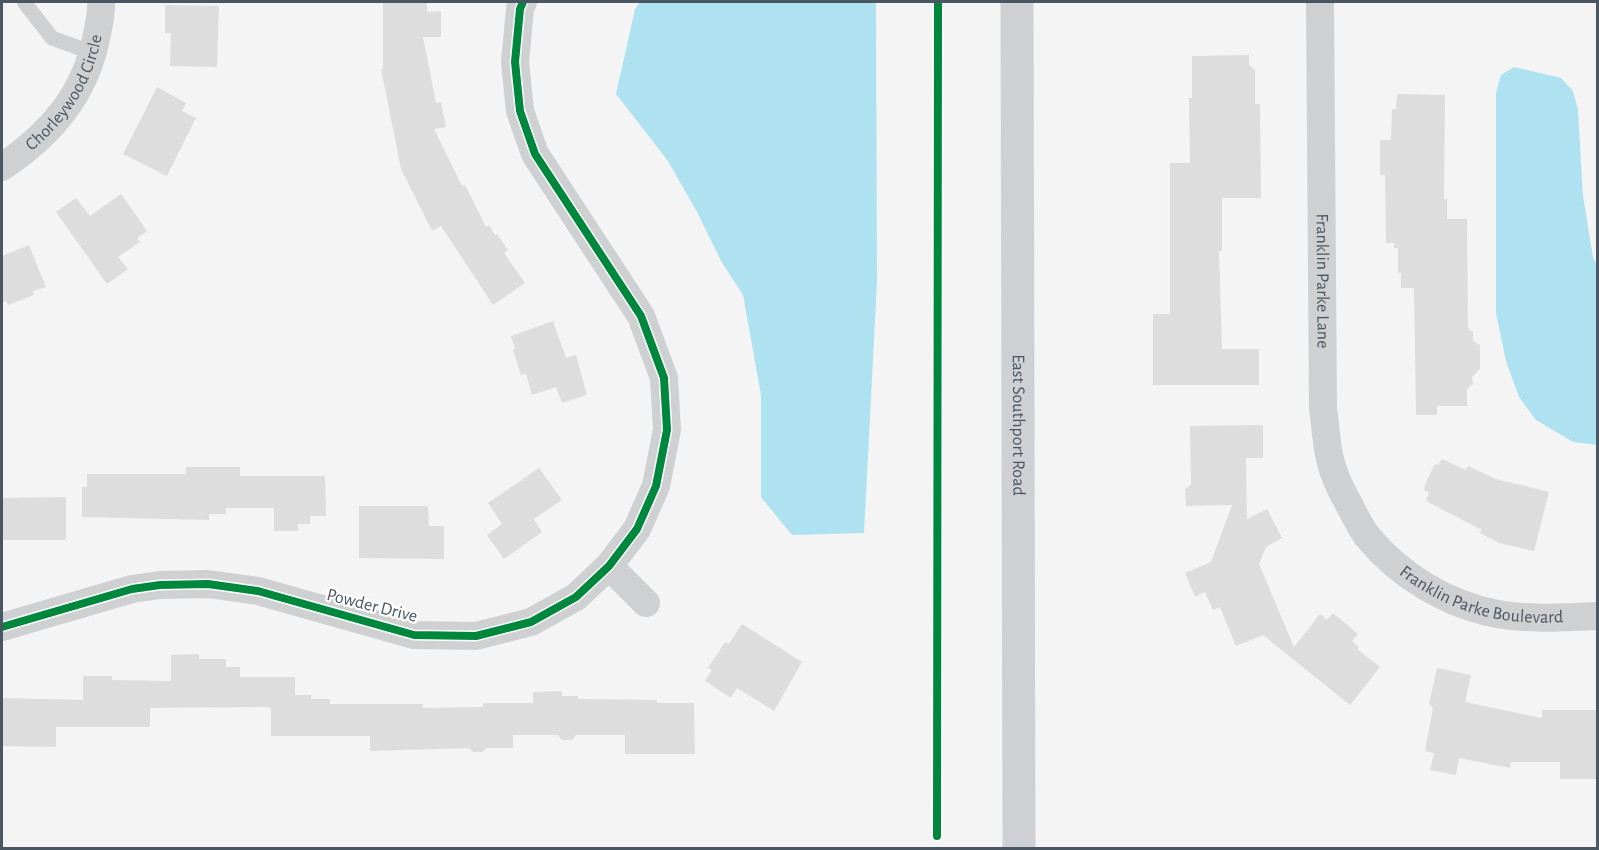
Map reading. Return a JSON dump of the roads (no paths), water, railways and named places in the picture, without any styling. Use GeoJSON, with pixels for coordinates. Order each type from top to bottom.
{"type":"FeatureCollection","features":[{"type":"Feature","properties":{"kind":"main road","name":"East Southport Road"},"geometry":{"type":"LineString","coordinates":[[1017,2],[1019,849]]}},
{"type":"Feature","properties":{"kind":"street","name":"Chorleywood Circle"},"geometry":{"type":"LineString","coordinates":[[2,168],[28,150],[59,119],[76,94],[93,52],[101,2]]}},
{"type":"Feature","properties":{"kind":"street","name":"Powder Drive"},"geometry":{"type":"LineString","coordinates":[[2,627],[132,589],[160,585],[208,584],[258,591],[414,634],[476,636],[531,622],[576,597],[609,566],[637,529],[656,486],[667,430],[664,378],[641,316],[535,154],[520,111],[515,62],[520,9],[524,2]]}},
{"type":"Feature","properties":{"kind":"street","name":"Franklin Parke Lane"},"geometry":{"type":"LineString","coordinates":[[1320,2],[1325,431],[1330,462],[1348,507],[1376,547]]}},
{"type":"Feature","properties":{"kind":"street","name":"Franklin Parke Boulevard"},"geometry":{"type":"LineString","coordinates":[[1376,547],[1426,588],[1471,608],[1520,617],[1598,616]]}},
{"type":"Feature","properties":{"kind":"street"},"geometry":{"type":"LineString","coordinates":[[609,566],[646,603]]}},
{"type":"Feature","properties":{"kind":"lane"},"geometry":{"type":"LineString","coordinates":[[24,2],[52,38],[93,52]]}},
{"type":"Feature","properties":{"kind":"water"},"geometry":{"type":"Polygon","coordinates":[[[640,2],[876,2],[877,282],[864,533],[792,535],[761,497],[761,395],[743,295],[721,261],[668,161],[616,94],[635,9],[640,2]]]}},
{"type":"Feature","properties":{"kind":"water"},"geometry":{"type":"Polygon","coordinates":[[[1514,67],[1561,78],[1573,91],[1578,110],[1583,196],[1593,257],[1597,265],[1597,445],[1573,442],[1536,420],[1519,397],[1506,361],[1496,313],[1496,93],[1501,75],[1514,67]]]}}]}
